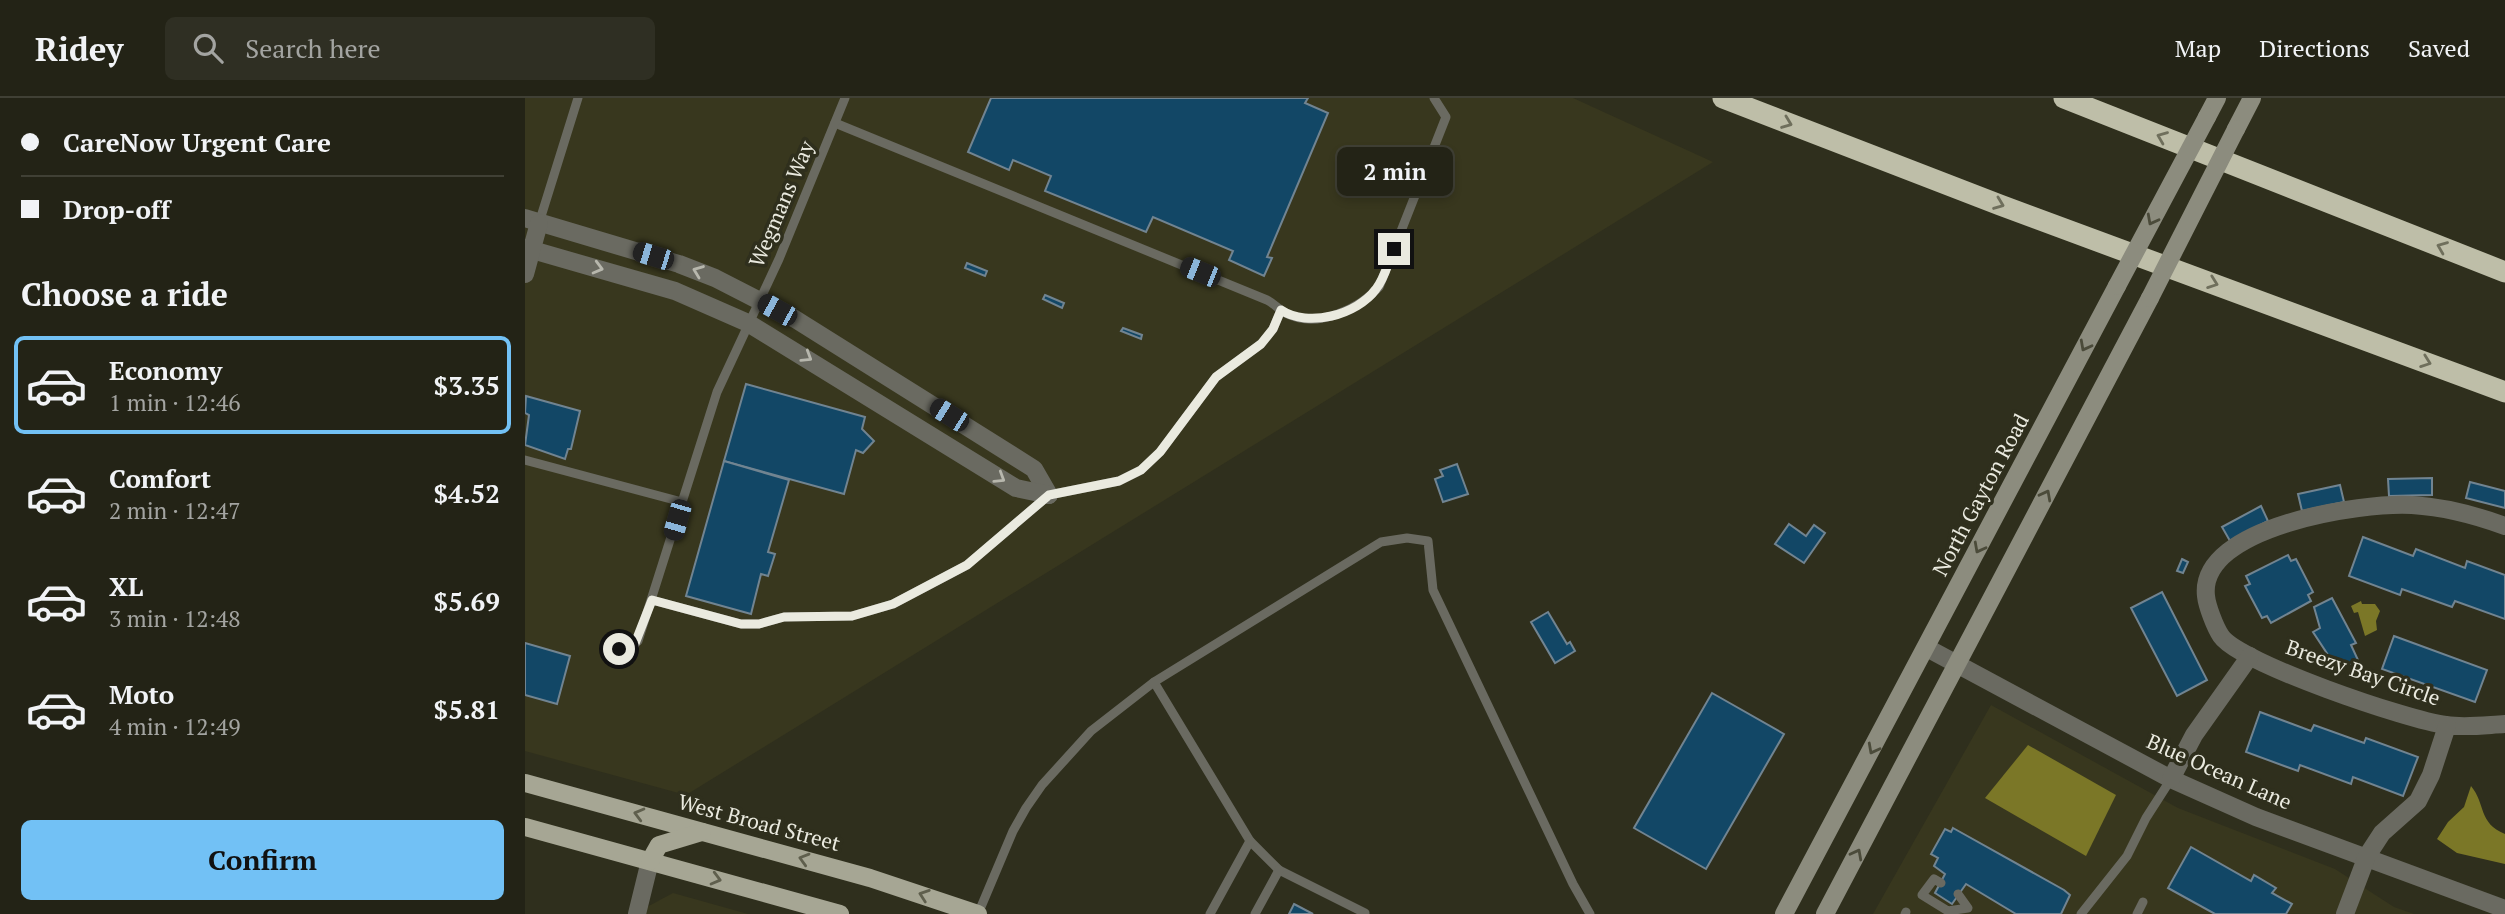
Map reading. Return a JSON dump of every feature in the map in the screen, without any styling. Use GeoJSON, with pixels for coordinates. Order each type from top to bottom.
{"type":"FeatureCollection","features":[{"type":"Feature","properties":{"kind":"highway"},"geometry":{"type":"LineString","coordinates":[[1723,98],[2013,210],[2505,391]]}},
{"type":"Feature","properties":{"kind":"highway"},"geometry":{"type":"LineString","coordinates":[[2064,98],[2505,272]]}},
{"type":"Feature","properties":{"kind":"main road","name":"North Gayton Road"},"geometry":{"type":"LineString","coordinates":[[1784,914],[2217,98]]}},
{"type":"Feature","properties":{"kind":"main road"},"geometry":{"type":"LineString","coordinates":[[1825,914],[2150,298],[2252,98]]}},
{"type":"Feature","properties":{"kind":"main road","name":"West Broad Street"},"geometry":{"type":"LineString","coordinates":[[525,783],[870,878],[978,914]]}},
{"type":"Feature","properties":{"kind":"main road"},"geometry":{"type":"LineString","coordinates":[[525,827],[840,914]]}},
{"type":"Feature","properties":{"kind":"main road"},"geometry":{"type":"LineString","coordinates":[[650,861],[659,845],[705,831]]}},
{"type":"Feature","properties":{"kind":"street"},"geometry":{"type":"LineString","coordinates":[[525,274],[532,220],[679,264],[759,300],[1034,469],[1049,495]]}},
{"type":"Feature","properties":{"kind":"street"},"geometry":{"type":"LineString","coordinates":[[528,249],[675,291],[748,323],[1016,488],[1049,495]]}},
{"type":"Feature","properties":{"kind":"street","name":"Breezy Bay Circle"},"geometry":{"type":"LineString","coordinates":[[2505,526],[2444,508],[2374,506],[2285,523],[2249,538],[2222,555],[2209,573],[2206,596],[2221,637],[2250,656],[2299,679],[2447,726],[2505,724]]}},
{"type":"Feature","properties":{"kind":"street","name":"Blue Ocean Lane"},"geometry":{"type":"LineString","coordinates":[[1927,648],[2171,779],[2256,817],[2505,909]]}},
{"type":"Feature","properties":{"kind":"street"},"geometry":{"type":"LineString","coordinates":[[2171,779],[2194,735],[2250,656]]}},
{"type":"Feature","properties":{"kind":"street"},"geometry":{"type":"LineString","coordinates":[[2345,914],[2367,856],[2382,833],[2418,801],[2431,775],[2447,726]]}},
{"type":"Feature","properties":{"kind":"street"},"geometry":{"type":"LineString","coordinates":[[637,914],[650,861]]}},
{"type":"Feature","properties":{"kind":"lane"},"geometry":{"type":"LineString","coordinates":[[532,220],[578,98]]}},
{"type":"Feature","properties":{"kind":"lane","name":"Wegmans Way"},"geometry":{"type":"LineString","coordinates":[[619,649],[634,646],[652,600],[717,392],[845,98]]}},
{"type":"Feature","properties":{"kind":"lane"},"geometry":{"type":"LineString","coordinates":[[835,122],[1267,300],[1300,318],[1322,317],[1356,307],[1378,287],[1446,117],[1434,98]]}},
{"type":"Feature","properties":{"kind":"lane"},"geometry":{"type":"LineString","coordinates":[[652,600],[741,624],[759,624],[784,617],[852,616],[876,610],[967,565],[1049,495],[1119,481],[1141,470],[1160,452],[1216,377],[1261,344],[1273,329],[1281,310]]}},
{"type":"Feature","properties":{"kind":"lane"},"geometry":{"type":"LineString","coordinates":[[525,460],[682,502]]}},
{"type":"Feature","properties":{"kind":"lane"},"geometry":{"type":"LineString","coordinates":[[978,914],[1013,831],[1041,785],[1091,731],[1154,682],[1381,542],[1407,538],[1428,541],[1433,590],[1573,884],[1590,914]]}},
{"type":"Feature","properties":{"kind":"lane"},"geometry":{"type":"LineString","coordinates":[[1154,682],[1250,841],[1279,870],[1366,914]]}},
{"type":"Feature","properties":{"kind":"lane"},"geometry":{"type":"LineString","coordinates":[[2081,914],[2127,856],[2145,818],[2171,779]]}},
{"type":"Feature","properties":{"kind":"lane"},"geometry":{"type":"LineString","coordinates":[[1210,914],[1250,841]]}},
{"type":"Feature","properties":{"kind":"lane"},"geometry":{"type":"LineString","coordinates":[[1255,914],[1279,870]]}},
{"type":"Feature","properties":{"kind":"lane"},"geometry":{"type":"LineString","coordinates":[[1941,883],[1934,879],[1922,895],[1948,911],[1968,908]]}},
{"type":"Feature","properties":{"kind":"lane"},"geometry":{"type":"LineString","coordinates":[[1958,894],[1968,908],[1978,914]]}},
{"type":"Feature","properties":{"kind":"lane"},"geometry":{"type":"LineString","coordinates":[[2137,914],[2143,902]]}},
{"type":"Feature","properties":{"kind":"shaded area"},"geometry":{"type":"Polygon","coordinates":[[[525,98],[1573,98],[1713,162],[686,795],[525,751],[525,98]]]}},
{"type":"Feature","properties":{"kind":"shaded area"},"geometry":{"type":"Polygon","coordinates":[[[2361,601],[2362,604],[2375,604],[2380,611],[2376,621],[2377,630],[2365,636],[2358,612],[2354,613],[2351,606],[2361,601]]]}},
{"type":"Feature","properties":{"kind":"shaded area"},"geometry":{"type":"Polygon","coordinates":[[[1991,705],[2178,808],[2335,869],[2394,907],[2414,914],[1873,914],[1991,705]]]}},
{"type":"Feature","properties":{"kind":"shaded area"},"geometry":{"type":"Polygon","coordinates":[[[2028,745],[2116,795],[2086,856],[1985,798],[2028,745]]]}},
{"type":"Feature","properties":{"kind":"shaded area"},"geometry":{"type":"Polygon","coordinates":[[[2471,786],[2486,819],[2496,830],[2505,834],[2505,864],[2457,853],[2437,839],[2448,822],[2464,807],[2471,786]]]}},
{"type":"Feature","properties":{"kind":"shaded area"},"geometry":{"type":"Polygon","coordinates":[[[673,893],[748,914],[645,914],[647,907],[673,893]]]}},
{"type":"Feature","properties":{"kind":"building"},"geometry":{"type":"Polygon","coordinates":[[[991,98],[1308,98],[1305,103],[1328,113],[1267,257],[1272,258],[1264,276],[1229,260],[1233,251],[1153,217],[1146,232],[1045,191],[1051,176],[1013,160],[1009,170],[968,152],[991,98]]]}},
{"type":"Feature","properties":{"kind":"building"},"geometry":{"type":"Polygon","coordinates":[[[967,263],[987,271],[985,276],[965,268],[967,263]]]}},
{"type":"Feature","properties":{"kind":"building"},"geometry":{"type":"Polygon","coordinates":[[[1045,295],[1064,303],[1062,308],[1043,299],[1045,295]]]}},
{"type":"Feature","properties":{"kind":"building"},"geometry":{"type":"Polygon","coordinates":[[[1123,328],[1142,335],[1141,339],[1121,331],[1123,328]]]}},
{"type":"Feature","properties":{"kind":"building"},"geometry":{"type":"Polygon","coordinates":[[[746,384],[865,417],[862,429],[874,441],[863,453],[856,450],[844,494],[724,461],[746,384]]]}},
{"type":"Feature","properties":{"kind":"building"},"geometry":{"type":"Polygon","coordinates":[[[526,396],[580,411],[571,449],[568,449],[565,459],[525,445],[529,415],[525,413],[526,396]]]}},
{"type":"Feature","properties":{"kind":"building"},"geometry":{"type":"Polygon","coordinates":[[[724,461],[789,480],[768,552],[775,554],[768,576],[761,574],[751,614],[686,596],[724,461]]]}},
{"type":"Feature","properties":{"kind":"building"},"geometry":{"type":"Polygon","coordinates":[[[1457,464],[1468,494],[1443,502],[1435,479],[1443,476],[1440,470],[1457,464]]]}},
{"type":"Feature","properties":{"kind":"building"},"geometry":{"type":"Polygon","coordinates":[[[2432,478],[2432,495],[2389,496],[2388,479],[2432,478]]]}},
{"type":"Feature","properties":{"kind":"building"},"geometry":{"type":"Polygon","coordinates":[[[2470,482],[2505,491],[2505,508],[2466,498],[2470,482]]]}},
{"type":"Feature","properties":{"kind":"building"},"geometry":{"type":"Polygon","coordinates":[[[2340,485],[2344,502],[2302,511],[2298,494],[2340,485]]]}},
{"type":"Feature","properties":{"kind":"building"},"geometry":{"type":"Polygon","coordinates":[[[2261,506],[2268,521],[2230,541],[2222,527],[2261,506]]]}},
{"type":"Feature","properties":{"kind":"building"},"geometry":{"type":"Polygon","coordinates":[[[1789,524],[1806,536],[1814,525],[1825,533],[1804,563],[1775,544],[1789,524]]]}},
{"type":"Feature","properties":{"kind":"building"},"geometry":{"type":"Polygon","coordinates":[[[2363,537],[2413,556],[2416,549],[2465,568],[2467,561],[2505,575],[2505,619],[2455,601],[2452,607],[2402,589],[2400,595],[2349,576],[2363,537]]]}},
{"type":"Feature","properties":{"kind":"building"},"geometry":{"type":"Polygon","coordinates":[[[2288,555],[2291,561],[2296,559],[2313,592],[2308,595],[2311,601],[2271,623],[2267,616],[2262,618],[2245,586],[2250,584],[2246,576],[2288,555]]]}},
{"type":"Feature","properties":{"kind":"building"},"geometry":{"type":"Polygon","coordinates":[[[2182,559],[2188,562],[2183,573],[2177,571],[2182,559]]]}},
{"type":"Feature","properties":{"kind":"building"},"geometry":{"type":"Polygon","coordinates":[[[2162,592],[2207,680],[2177,696],[2131,608],[2162,592]]]}},
{"type":"Feature","properties":{"kind":"building"},"geometry":{"type":"Polygon","coordinates":[[[2332,598],[2356,643],[2351,645],[2358,660],[2338,670],[2313,632],[2320,628],[2314,607],[2332,598]]]}},
{"type":"Feature","properties":{"kind":"building"},"geometry":{"type":"Polygon","coordinates":[[[1548,612],[1567,644],[1570,642],[1575,651],[1555,663],[1531,622],[1548,612]]]}},
{"type":"Feature","properties":{"kind":"building"},"geometry":{"type":"Polygon","coordinates":[[[2394,636],[2487,670],[2475,702],[2382,669],[2394,636]]]}},
{"type":"Feature","properties":{"kind":"building"},"geometry":{"type":"Polygon","coordinates":[[[525,643],[570,656],[557,704],[525,695],[525,643]]]}},
{"type":"Feature","properties":{"kind":"building"},"geometry":{"type":"Polygon","coordinates":[[[1712,693],[1784,734],[1706,869],[1634,828],[1712,693]]]}},
{"type":"Feature","properties":{"kind":"building"},"geometry":{"type":"Polygon","coordinates":[[[2260,712],[2311,731],[2314,725],[2364,743],[2366,738],[2418,757],[2403,796],[2353,777],[2351,784],[2300,765],[2298,771],[2246,752],[2260,712]]]}},
{"type":"Feature","properties":{"kind":"building"},"geometry":{"type":"Polygon","coordinates":[[[1953,828],[2064,890],[2070,895],[2061,914],[2016,914],[1966,884],[1952,904],[1935,893],[1945,874],[1934,866],[1938,858],[1931,854],[1945,829],[1951,832],[1953,828]]]}},
{"type":"Feature","properties":{"kind":"building"},"geometry":{"type":"Polygon","coordinates":[[[2191,847],[2251,881],[2254,875],[2276,888],[2272,893],[2292,904],[2286,914],[2215,914],[2168,888],[2191,847]]]}},
{"type":"Feature","properties":{"kind":"building"},"geometry":{"type":"Polygon","coordinates":[[[1294,904],[1313,914],[1289,914],[1294,904]]]}},
{"type":"Feature","properties":{"kind":"route"},"geometry":{"type":"LineString","coordinates":[[619,649],[628,649],[638,641],[652,600],[741,624],[759,624],[784,617],[852,616],[893,604],[943,576],[957,572],[1049,495],[1119,481],[1141,470],[1160,452],[1216,377],[1251,355],[1261,344],[1273,329],[1281,310],[1300,318],[1322,317],[1356,307],[1378,287],[1394,249]]}}]}
